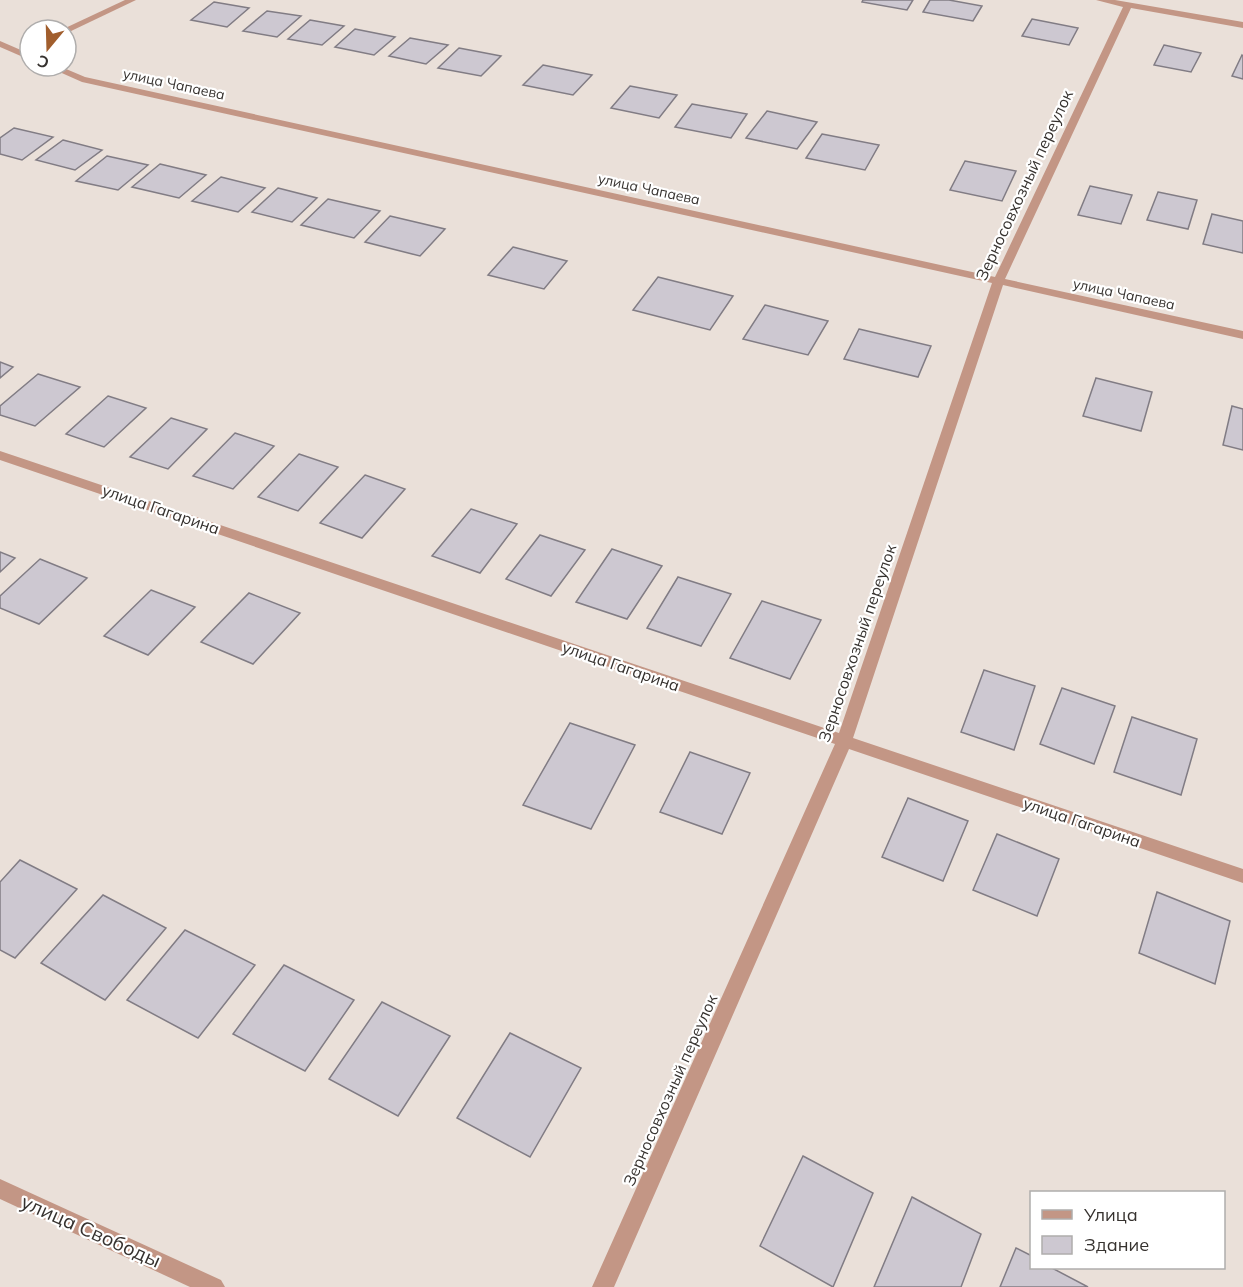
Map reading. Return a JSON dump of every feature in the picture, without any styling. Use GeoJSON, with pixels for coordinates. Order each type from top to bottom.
{"type":"FeatureCollection","features":[{"type":"Feature","properties":{"kind":"street"},"geometry":{"type":"LineString","coordinates":[[78,25],[132,0]]}},
{"type":"Feature","properties":{"kind":"street"},"geometry":{"type":"LineString","coordinates":[[1100,0],[1243,25]]}},
{"type":"Feature","properties":{"kind":"street","name":"Зерносовхозный переулок"},"geometry":{"type":"LineString","coordinates":[[603,1287],[844,742],[998,282],[1128,5]]}},
{"type":"Feature","properties":{"kind":"street"},"geometry":{"type":"LineString","coordinates":[[0,44],[18,52]]}},
{"type":"Feature","properties":{"kind":"street","name":"улица Чапаева"},"geometry":{"type":"LineString","coordinates":[[78,78],[1243,335]]}},
{"type":"Feature","properties":{"kind":"street","name":"улица Гагарина"},"geometry":{"type":"LineString","coordinates":[[0,454],[1243,876]]}},
{"type":"Feature","properties":{"kind":"street","name":"улица Свободы"},"geometry":{"type":"LineString","coordinates":[[0,1190],[214,1287]]}},
{"type":"Feature","properties":{"kind":"building"},"geometry":{"type":"Polygon","coordinates":[[[863,0],[913,0],[907,10],[862,2],[863,0]]]}},
{"type":"Feature","properties":{"kind":"building"},"geometry":{"type":"Polygon","coordinates":[[[930,0],[949,0],[982,6],[973,21],[923,12],[930,0]]]}},
{"type":"Feature","properties":{"kind":"building"},"geometry":{"type":"Polygon","coordinates":[[[214,2],[249,8],[227,27],[191,20],[214,2]]]}},
{"type":"Feature","properties":{"kind":"building"},"geometry":{"type":"Polygon","coordinates":[[[267,11],[301,16],[277,37],[243,31],[267,11]]]}},
{"type":"Feature","properties":{"kind":"building"},"geometry":{"type":"Polygon","coordinates":[[[1032,19],[1078,28],[1069,45],[1022,36],[1032,19]]]}},
{"type":"Feature","properties":{"kind":"building"},"geometry":{"type":"Polygon","coordinates":[[[310,20],[344,26],[322,45],[288,39],[310,20]]]}},
{"type":"Feature","properties":{"kind":"building"},"geometry":{"type":"Polygon","coordinates":[[[355,29],[395,37],[374,55],[335,47],[355,29]]]}},
{"type":"Feature","properties":{"kind":"building"},"geometry":{"type":"Polygon","coordinates":[[[410,38],[448,45],[426,64],[389,56],[410,38]]]}},
{"type":"Feature","properties":{"kind":"building"},"geometry":{"type":"Polygon","coordinates":[[[1164,45],[1201,53],[1191,72],[1154,65],[1164,45]]]}},
{"type":"Feature","properties":{"kind":"building"},"geometry":{"type":"Polygon","coordinates":[[[459,48],[501,56],[481,76],[438,68],[459,48]]]}},
{"type":"Feature","properties":{"kind":"building"},"geometry":{"type":"Polygon","coordinates":[[[1243,56],[1243,79],[1232,76],[1243,56]]]}},
{"type":"Feature","properties":{"kind":"building"},"geometry":{"type":"Polygon","coordinates":[[[543,65],[592,75],[573,95],[523,85],[543,65]]]}},
{"type":"Feature","properties":{"kind":"building"},"geometry":{"type":"Polygon","coordinates":[[[630,86],[677,95],[659,118],[611,108],[630,86]]]}},
{"type":"Feature","properties":{"kind":"building"},"geometry":{"type":"Polygon","coordinates":[[[692,104],[747,114],[731,138],[675,127],[692,104]]]}},
{"type":"Feature","properties":{"kind":"building"},"geometry":{"type":"Polygon","coordinates":[[[767,111],[817,122],[797,149],[746,138],[767,111]]]}},
{"type":"Feature","properties":{"kind":"building"},"geometry":{"type":"Polygon","coordinates":[[[14,128],[53,137],[22,160],[0,154],[0,138],[14,128]]]}},
{"type":"Feature","properties":{"kind":"building"},"geometry":{"type":"Polygon","coordinates":[[[822,134],[879,145],[865,170],[806,158],[822,134]]]}},
{"type":"Feature","properties":{"kind":"building"},"geometry":{"type":"Polygon","coordinates":[[[63,140],[102,150],[75,170],[36,160],[63,140]]]}},
{"type":"Feature","properties":{"kind":"building"},"geometry":{"type":"Polygon","coordinates":[[[107,156],[148,165],[118,190],[76,181],[107,156]]]}},
{"type":"Feature","properties":{"kind":"building"},"geometry":{"type":"Polygon","coordinates":[[[965,161],[1016,171],[1002,201],[950,190],[965,161]]]}},
{"type":"Feature","properties":{"kind":"building"},"geometry":{"type":"Polygon","coordinates":[[[160,164],[206,175],[179,198],[132,187],[160,164]]]}},
{"type":"Feature","properties":{"kind":"building"},"geometry":{"type":"Polygon","coordinates":[[[221,177],[265,188],[238,212],[192,201],[221,177]]]}},
{"type":"Feature","properties":{"kind":"building"},"geometry":{"type":"Polygon","coordinates":[[[1090,186],[1132,195],[1121,224],[1078,215],[1090,186]]]}},
{"type":"Feature","properties":{"kind":"building"},"geometry":{"type":"Polygon","coordinates":[[[278,188],[317,198],[292,222],[252,212],[278,188]]]}},
{"type":"Feature","properties":{"kind":"building"},"geometry":{"type":"Polygon","coordinates":[[[1158,192],[1197,200],[1188,229],[1147,220],[1158,192]]]}},
{"type":"Feature","properties":{"kind":"building"},"geometry":{"type":"Polygon","coordinates":[[[328,199],[380,211],[354,238],[301,225],[328,199]]]}},
{"type":"Feature","properties":{"kind":"building"},"geometry":{"type":"Polygon","coordinates":[[[1212,214],[1243,221],[1243,253],[1203,244],[1212,214]]]}},
{"type":"Feature","properties":{"kind":"building"},"geometry":{"type":"Polygon","coordinates":[[[390,216],[445,229],[420,256],[365,242],[390,216]]]}},
{"type":"Feature","properties":{"kind":"building"},"geometry":{"type":"Polygon","coordinates":[[[513,247],[567,261],[544,289],[488,275],[513,247]]]}},
{"type":"Feature","properties":{"kind":"building"},"geometry":{"type":"Polygon","coordinates":[[[658,277],[733,296],[710,330],[633,310],[658,277]]]}},
{"type":"Feature","properties":{"kind":"building"},"geometry":{"type":"Polygon","coordinates":[[[765,305],[828,321],[808,355],[743,339],[765,305]]]}},
{"type":"Feature","properties":{"kind":"building"},"geometry":{"type":"Polygon","coordinates":[[[859,329],[931,346],[918,377],[844,359],[859,329]]]}},
{"type":"Feature","properties":{"kind":"building"},"geometry":{"type":"Polygon","coordinates":[[[0,362],[13,367],[0,378],[0,362]]]}},
{"type":"Feature","properties":{"kind":"building"},"geometry":{"type":"Polygon","coordinates":[[[38,374],[80,387],[35,426],[0,415],[0,406],[38,374]]]}},
{"type":"Feature","properties":{"kind":"building"},"geometry":{"type":"Polygon","coordinates":[[[1096,378],[1152,392],[1141,431],[1083,416],[1096,378]]]}},
{"type":"Feature","properties":{"kind":"building"},"geometry":{"type":"Polygon","coordinates":[[[108,396],[146,408],[104,447],[66,434],[108,396]]]}},
{"type":"Feature","properties":{"kind":"building"},"geometry":{"type":"Polygon","coordinates":[[[1232,406],[1243,409],[1243,450],[1223,445],[1232,406]]]}},
{"type":"Feature","properties":{"kind":"building"},"geometry":{"type":"Polygon","coordinates":[[[171,418],[207,429],[168,469],[130,457],[171,418]]]}},
{"type":"Feature","properties":{"kind":"building"},"geometry":{"type":"Polygon","coordinates":[[[235,433],[274,446],[233,489],[193,476],[235,433]]]}},
{"type":"Feature","properties":{"kind":"building"},"geometry":{"type":"Polygon","coordinates":[[[299,454],[338,467],[298,511],[258,497],[299,454]]]}},
{"type":"Feature","properties":{"kind":"building"},"geometry":{"type":"Polygon","coordinates":[[[365,475],[405,489],[362,538],[320,523],[365,475]]]}},
{"type":"Feature","properties":{"kind":"building"},"geometry":{"type":"Polygon","coordinates":[[[471,509],[517,524],[480,573],[432,556],[471,509]]]}},
{"type":"Feature","properties":{"kind":"building"},"geometry":{"type":"Polygon","coordinates":[[[540,535],[585,550],[551,596],[506,579],[540,535]]]}},
{"type":"Feature","properties":{"kind":"building"},"geometry":{"type":"Polygon","coordinates":[[[612,549],[662,566],[627,619],[576,602],[612,549]]]}},
{"type":"Feature","properties":{"kind":"building"},"geometry":{"type":"Polygon","coordinates":[[[0,552],[15,558],[0,572],[0,552]]]}},
{"type":"Feature","properties":{"kind":"building"},"geometry":{"type":"Polygon","coordinates":[[[40,559],[87,578],[39,624],[0,608],[0,596],[40,559]]]}},
{"type":"Feature","properties":{"kind":"building"},"geometry":{"type":"Polygon","coordinates":[[[678,577],[731,594],[701,646],[647,628],[678,577]]]}},
{"type":"Feature","properties":{"kind":"building"},"geometry":{"type":"Polygon","coordinates":[[[151,590],[195,607],[148,655],[104,636],[151,590]]]}},
{"type":"Feature","properties":{"kind":"building"},"geometry":{"type":"Polygon","coordinates":[[[249,593],[300,613],[253,664],[201,642],[249,593]]]}},
{"type":"Feature","properties":{"kind":"building"},"geometry":{"type":"Polygon","coordinates":[[[762,601],[821,620],[790,679],[730,658],[762,601]]]}},
{"type":"Feature","properties":{"kind":"building"},"geometry":{"type":"Polygon","coordinates":[[[984,670],[1035,686],[1014,750],[961,732],[984,670]]]}},
{"type":"Feature","properties":{"kind":"building"},"geometry":{"type":"Polygon","coordinates":[[[1062,688],[1115,706],[1094,764],[1040,744],[1062,688]]]}},
{"type":"Feature","properties":{"kind":"building"},"geometry":{"type":"Polygon","coordinates":[[[1132,717],[1197,739],[1181,795],[1114,772],[1132,717]]]}},
{"type":"Feature","properties":{"kind":"building"},"geometry":{"type":"Polygon","coordinates":[[[570,723],[635,745],[591,829],[523,805],[570,723]]]}},
{"type":"Feature","properties":{"kind":"building"},"geometry":{"type":"Polygon","coordinates":[[[690,752],[750,773],[722,834],[660,812],[690,752]]]}},
{"type":"Feature","properties":{"kind":"building"},"geometry":{"type":"Polygon","coordinates":[[[908,798],[968,821],[943,881],[882,857],[908,798]]]}},
{"type":"Feature","properties":{"kind":"building"},"geometry":{"type":"Polygon","coordinates":[[[997,834],[1059,859],[1037,916],[973,890],[997,834]]]}},
{"type":"Feature","properties":{"kind":"building"},"geometry":{"type":"Polygon","coordinates":[[[20,860],[77,889],[15,958],[0,950],[0,882],[20,860]]]}},
{"type":"Feature","properties":{"kind":"building"},"geometry":{"type":"Polygon","coordinates":[[[1157,892],[1230,921],[1215,984],[1139,953],[1157,892]]]}},
{"type":"Feature","properties":{"kind":"building"},"geometry":{"type":"Polygon","coordinates":[[[103,895],[166,928],[105,1000],[41,963],[103,895]]]}},
{"type":"Feature","properties":{"kind":"building"},"geometry":{"type":"Polygon","coordinates":[[[185,930],[255,965],[198,1038],[127,1000],[185,930]]]}},
{"type":"Feature","properties":{"kind":"building"},"geometry":{"type":"Polygon","coordinates":[[[284,965],[354,1000],[305,1071],[233,1034],[284,965]]]}},
{"type":"Feature","properties":{"kind":"building"},"geometry":{"type":"Polygon","coordinates":[[[382,1002],[450,1036],[398,1116],[329,1079],[382,1002]]]}},
{"type":"Feature","properties":{"kind":"building"},"geometry":{"type":"Polygon","coordinates":[[[510,1033],[581,1068],[530,1157],[457,1118],[510,1033]]]}},
{"type":"Feature","properties":{"kind":"building"},"geometry":{"type":"Polygon","coordinates":[[[803,1156],[873,1193],[833,1287],[760,1246],[803,1156]]]}},
{"type":"Feature","properties":{"kind":"building"},"geometry":{"type":"Polygon","coordinates":[[[912,1197],[981,1234],[961,1287],[874,1287],[912,1197]]]}},
{"type":"Feature","properties":{"kind":"building"},"geometry":{"type":"Polygon","coordinates":[[[1016,1248],[1030,1255],[1030,1269],[1054,1269],[1088,1287],[1000,1287],[1016,1248]]]}}]}
